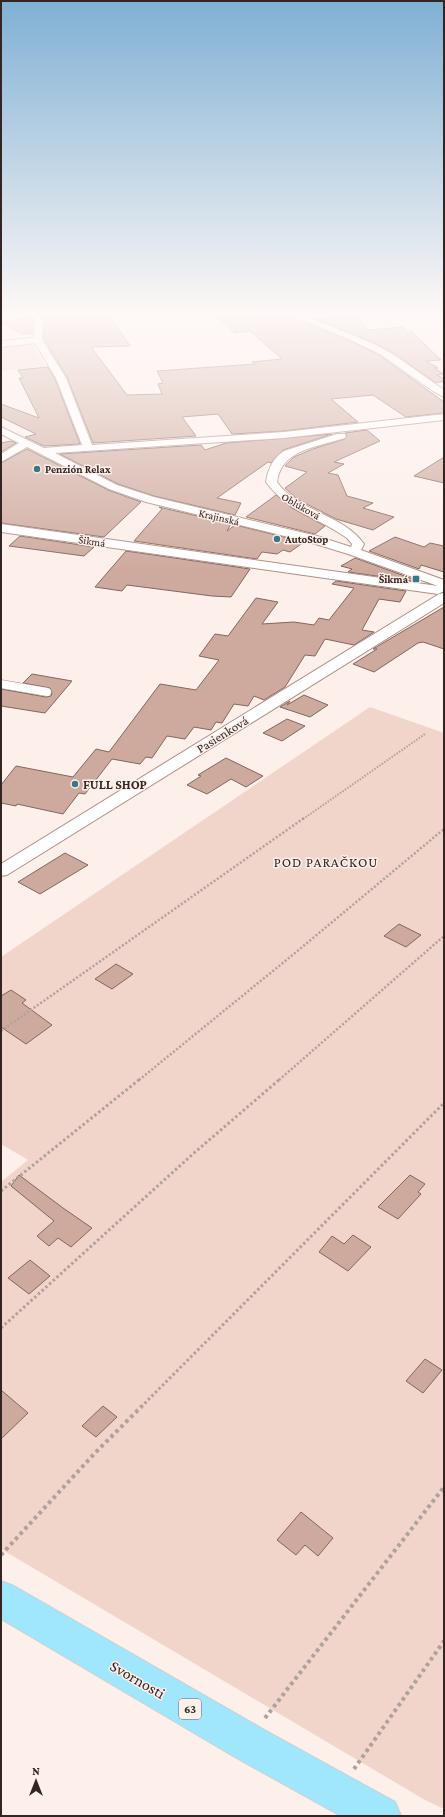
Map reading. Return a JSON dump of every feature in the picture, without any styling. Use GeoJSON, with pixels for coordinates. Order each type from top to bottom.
{"type":"FeatureCollection","features":[{"type":"Feature","properties":{"kind":"main road","name":"Svornosti"},"geometry":{"type":"LineString","coordinates":[[1,1599],[247,1742],[381,1816]]}},
{"type":"Feature","properties":{"kind":"street"},"geometry":{"type":"LineString","coordinates":[[70,401],[88,448]]}},
{"type":"Feature","properties":{"kind":"street"},"geometry":{"type":"LineString","coordinates":[[44,451],[277,436],[444,417]]}},
{"type":"Feature","properties":{"kind":"street","name":"Oblúková"},"geometry":{"type":"LineString","coordinates":[[352,551],[357,548],[358,544],[354,538],[335,524],[279,493],[272,486],[270,479],[283,458],[290,453],[384,423]]}},
{"type":"Feature","properties":{"kind":"street","name":"Krajinská"},"geometry":{"type":"LineString","coordinates":[[1,430],[113,486],[150,500],[352,551],[444,584]]}},
{"type":"Feature","properties":{"kind":"street"},"geometry":{"type":"LineString","coordinates":[[1,459],[27,443]]}},
{"type":"Feature","properties":{"kind":"street","name":"Šikmá"},"geometry":{"type":"LineString","coordinates":[[1,528],[444,590]]}},
{"type":"Feature","properties":{"kind":"street"},"geometry":{"type":"LineString","coordinates":[[1,537],[16,530]]}},
{"type":"Feature","properties":{"kind":"street","name":"Pasienková"},"geometry":{"type":"LineString","coordinates":[[1,871],[444,597]]}},
{"type":"Feature","properties":{"kind":"lane"},"geometry":{"type":"LineString","coordinates":[[1,684],[47,692]]}},
{"type":"Feature","properties":{"kind":"path"},"geometry":{"type":"LineString","coordinates":[[1,1031],[425,734]]}},
{"type":"Feature","properties":{"kind":"path"},"geometry":{"type":"LineString","coordinates":[[1,1190],[288,958],[444,829]]}},
{"type":"Feature","properties":{"kind":"path"},"geometry":{"type":"LineString","coordinates":[[1,1328],[194,1153],[444,936]]}},
{"type":"Feature","properties":{"kind":"path"},"geometry":{"type":"LineString","coordinates":[[1,1555],[95,1454],[444,1103]]}},
{"type":"Feature","properties":{"kind":"path"},"geometry":{"type":"LineString","coordinates":[[247,1742],[444,1487]]}},
{"type":"Feature","properties":{"kind":"path"},"geometry":{"type":"LineString","coordinates":[[338,1792],[444,1641]]}},
{"type":"Feature","properties":{"kind":"shaded area"},"geometry":{"type":"Polygon","coordinates":[[[370,707],[444,733],[444,1809],[425,1800],[1,1549],[1,1182],[28,1160],[1,1144],[1,957],[370,707]]]}},
{"type":"Feature","properties":{"kind":"building"},"geometry":{"type":"Polygon","coordinates":[[[30,401],[63,401],[80,444],[44,446],[25,437],[36,434],[1,417],[1,404],[39,418],[30,401]]]}},
{"type":"Feature","properties":{"kind":"building"},"geometry":{"type":"Polygon","coordinates":[[[76,401],[333,401],[358,422],[284,431],[232,434],[218,414],[182,417],[196,436],[93,443],[76,401]]]}},
{"type":"Feature","properties":{"kind":"building"},"geometry":{"type":"Polygon","coordinates":[[[382,401],[444,402],[444,413],[406,417],[382,401]]]}},
{"type":"Feature","properties":{"kind":"building"},"geometry":{"type":"Polygon","coordinates":[[[367,430],[380,441],[334,462],[344,464],[328,473],[338,475],[347,496],[373,503],[363,508],[394,517],[373,530],[336,519],[297,499],[285,488],[307,472],[285,466],[294,457],[313,449],[345,439],[347,435],[345,433],[367,430]]]}},
{"type":"Feature","properties":{"kind":"building"},"geometry":{"type":"Polygon","coordinates":[[[332,434],[283,450],[271,463],[268,462],[217,498],[241,503],[235,515],[154,496],[118,484],[60,454],[201,445],[205,450],[226,443],[332,434]]]}},
{"type":"Feature","properties":{"kind":"building"},"geometry":{"type":"Polygon","coordinates":[[[11,441],[16,443],[1,452],[1,443],[11,441]]]}},
{"type":"Feature","properties":{"kind":"building"},"geometry":{"type":"Polygon","coordinates":[[[27,449],[108,490],[141,502],[104,537],[1,523],[1,463],[27,449]]]}},
{"type":"Feature","properties":{"kind":"building"},"geometry":{"type":"Polygon","coordinates":[[[444,457],[444,483],[414,476],[444,457]]]}},
{"type":"Feature","properties":{"kind":"building"},"geometry":{"type":"Polygon","coordinates":[[[276,495],[292,508],[325,526],[315,534],[246,517],[276,495]]]}},
{"type":"Feature","properties":{"kind":"building"},"geometry":{"type":"Polygon","coordinates":[[[159,507],[231,524],[227,531],[235,525],[304,542],[290,552],[283,550],[277,554],[262,552],[257,559],[134,541],[162,509],[159,507]]]}},
{"type":"Feature","properties":{"kind":"building"},"geometry":{"type":"Polygon","coordinates":[[[20,536],[94,547],[84,556],[9,546],[20,536]]]}},
{"type":"Feature","properties":{"kind":"building"},"geometry":{"type":"Polygon","coordinates":[[[395,537],[424,547],[430,543],[444,546],[444,572],[421,565],[419,569],[369,551],[395,537]]]}},
{"type":"Feature","properties":{"kind":"building"},"geometry":{"type":"Polygon","coordinates":[[[126,551],[250,569],[231,597],[127,585],[122,591],[95,587],[126,551]]]}},
{"type":"Feature","properties":{"kind":"building"},"geometry":{"type":"Polygon","coordinates":[[[355,558],[413,579],[412,581],[348,572],[352,569],[341,566],[355,558]]]}},
{"type":"Feature","properties":{"kind":"building"},"geometry":{"type":"Polygon","coordinates":[[[336,581],[406,591],[400,602],[379,599],[362,630],[374,632],[354,645],[325,639],[315,656],[305,655],[285,687],[264,700],[254,696],[248,706],[234,704],[222,723],[216,722],[211,730],[194,727],[185,739],[167,736],[152,758],[146,757],[140,764],[112,759],[85,794],[79,793],[63,814],[17,804],[16,806],[1,803],[1,785],[16,766],[73,777],[96,749],[109,752],[160,684],[196,690],[219,660],[199,656],[215,634],[228,636],[256,598],[278,602],[262,624],[294,622],[314,625],[319,618],[329,620],[354,588],[332,584],[336,581]]]}},
{"type":"Feature","properties":{"kind":"building"},"geometry":{"type":"Polygon","coordinates":[[[444,607],[444,649],[423,642],[418,643],[374,672],[353,664],[377,649],[373,649],[444,607]]]}},
{"type":"Feature","properties":{"kind":"building"},"geometry":{"type":"Polygon","coordinates":[[[32,674],[72,681],[45,713],[1,706],[1,689],[46,697],[51,696],[52,693],[50,688],[23,683],[32,674]]]}},
{"type":"Feature","properties":{"kind":"building"},"geometry":{"type":"Polygon","coordinates":[[[304,695],[328,705],[310,717],[280,707],[290,701],[287,705],[304,695]]]}},
{"type":"Feature","properties":{"kind":"building"},"geometry":{"type":"Polygon","coordinates":[[[287,719],[305,726],[282,741],[263,733],[287,719]]]}},
{"type":"Feature","properties":{"kind":"building"},"geometry":{"type":"Polygon","coordinates":[[[226,758],[263,776],[246,787],[231,779],[207,794],[187,785],[201,776],[198,775],[226,758]]]}},
{"type":"Feature","properties":{"kind":"building"},"geometry":{"type":"Polygon","coordinates":[[[65,853],[88,865],[40,894],[18,882],[65,853]]]}},
{"type":"Feature","properties":{"kind":"building"},"geometry":{"type":"Polygon","coordinates":[[[399,924],[421,935],[406,947],[384,936],[399,924]]]}},
{"type":"Feature","properties":{"kind":"building"},"geometry":{"type":"Polygon","coordinates":[[[116,964],[133,974],[112,989],[95,979],[116,964]]]}},
{"type":"Feature","properties":{"kind":"building"},"geometry":{"type":"Polygon","coordinates":[[[11,990],[26,1000],[22,1003],[52,1025],[26,1044],[1,1027],[1,996],[11,990]]]}},
{"type":"Feature","properties":{"kind":"building"},"geometry":{"type":"Polygon","coordinates":[[[19,1175],[92,1228],[71,1247],[58,1238],[49,1246],[37,1236],[54,1221],[11,1186],[19,1175]]]}},
{"type":"Feature","properties":{"kind":"building"},"geometry":{"type":"Polygon","coordinates":[[[410,1175],[425,1184],[418,1192],[421,1194],[398,1219],[378,1207],[410,1175]]]}},
{"type":"Feature","properties":{"kind":"building"},"geometry":{"type":"Polygon","coordinates":[[[353,1235],[371,1247],[348,1271],[319,1252],[332,1236],[344,1244],[353,1235]]]}},
{"type":"Feature","properties":{"kind":"building"},"geometry":{"type":"Polygon","coordinates":[[[30,1260],[50,1276],[29,1294],[8,1278],[30,1260]]]}},
{"type":"Feature","properties":{"kind":"building"},"geometry":{"type":"Polygon","coordinates":[[[425,1359],[442,1370],[423,1393],[406,1381],[425,1359]]]}},
{"type":"Feature","properties":{"kind":"building"},"geometry":{"type":"Polygon","coordinates":[[[1,1390],[28,1413],[1,1439],[1,1390]]]}},
{"type":"Feature","properties":{"kind":"building"},"geometry":{"type":"Polygon","coordinates":[[[103,1406],[117,1417],[96,1437],[82,1426],[103,1406]]]}},
{"type":"Feature","properties":{"kind":"building"},"geometry":{"type":"Polygon","coordinates":[[[301,1512],[333,1538],[318,1556],[305,1545],[296,1555],[277,1540],[301,1512]]]}},
{"type":"Feature","properties":{"kind":"place","name":"Penzión Relax"},"geometry":{"type":"Point","coordinates":[37,469]}},
{"type":"Feature","properties":{"kind":"place","name":"AutoStop"},"geometry":{"type":"Point","coordinates":[277,539]}},
{"type":"Feature","properties":{"kind":"place","name":"Šikmá"},"geometry":{"type":"Point","coordinates":[416,579]}},
{"type":"Feature","properties":{"kind":"place","name":"FULL SHOP"},"geometry":{"type":"Point","coordinates":[75,784]}},
{"type":"Feature","properties":{"kind":"district","name":"POD PARAČKOU"},"geometry":{"type":"Point","coordinates":[326,862]}}]}
